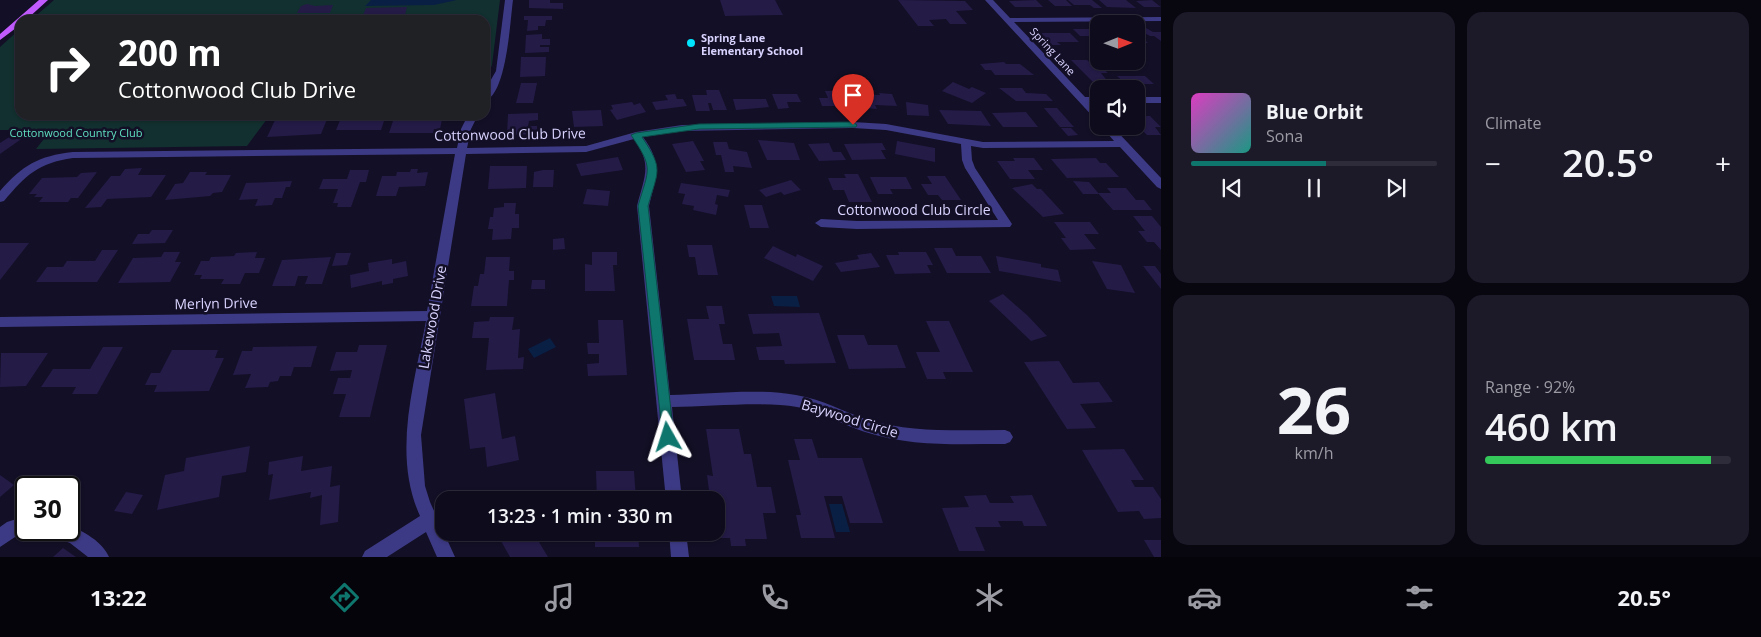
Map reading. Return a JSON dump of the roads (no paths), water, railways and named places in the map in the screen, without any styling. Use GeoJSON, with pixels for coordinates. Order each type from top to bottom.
{"type":"FeatureCollection","features":[{"type":"Feature","properties":{"kind":"main road"},"geometry":{"type":"LineString","coordinates":[[26,15],[44,0]]}},
{"type":"Feature","properties":{"kind":"main road"},"geometry":{"type":"LineString","coordinates":[[0,38],[15,24]]}},
{"type":"Feature","properties":{"kind":"street"},"geometry":{"type":"LineString","coordinates":[[490,89],[500,72],[509,0]]}},
{"type":"Feature","properties":{"kind":"street","name":"Spring Lane"},"geometry":{"type":"LineString","coordinates":[[989,0],[1090,108]]}},
{"type":"Feature","properties":{"kind":"street"},"geometry":{"type":"LineString","coordinates":[[1007,20],[1161,18]]}},
{"type":"Feature","properties":{"kind":"street"},"geometry":{"type":"LineString","coordinates":[[1082,100],[1090,100]]}},
{"type":"Feature","properties":{"kind":"street"},"geometry":{"type":"LineString","coordinates":[[1145,100],[1161,100]]}},
{"type":"Feature","properties":{"kind":"street","name":"Lakewood Drive"},"geometry":{"type":"LineString","coordinates":[[446,557],[429,520],[417,486],[413,452],[415,418],[432,316],[461,151],[466,129],[470,120]]}},
{"type":"Feature","properties":{"kind":"street","name":"Cottonwood Club Drive"},"geometry":{"type":"LineString","coordinates":[[0,198],[24,171],[44,159],[56,157],[586,149],[636,135],[699,127],[860,125],[904,130],[966,143],[1123,144]]}},
{"type":"Feature","properties":{"kind":"street"},"geometry":{"type":"LineString","coordinates":[[636,135],[651,158],[653,170],[643,206],[673,491]]}},
{"type":"Feature","properties":{"kind":"street"},"geometry":{"type":"LineString","coordinates":[[1114,135],[1161,185]]}},
{"type":"Feature","properties":{"kind":"street","name":"Cottonwood Club Circle"},"geometry":{"type":"LineString","coordinates":[[821,223],[858,225],[1006,224],[970,168],[966,143]]}},
{"type":"Feature","properties":{"kind":"street","name":"Merlyn Drive"},"geometry":{"type":"LineString","coordinates":[[0,322],[432,316]]}},
{"type":"Feature","properties":{"kind":"street","name":"Baywood Circle"},"geometry":{"type":"LineString","coordinates":[[664,401],[774,399],[796,401],[826,409],[866,426],[914,437],[1005,437]]}},
{"type":"Feature","properties":{"kind":"street"},"geometry":{"type":"LineString","coordinates":[[371,557],[429,520]]}},
{"type":"Feature","properties":{"kind":"street"},"geometry":{"type":"LineString","coordinates":[[0,538],[15,527]]}},
{"type":"Feature","properties":{"kind":"street"},"geometry":{"type":"LineString","coordinates":[[80,538],[88,543],[100,557]]}},
{"type":"Feature","properties":{"kind":"street"},"geometry":{"type":"LineString","coordinates":[[679,541],[680,557]]}},
{"type":"Feature","properties":{"kind":"water"},"geometry":{"type":"Polygon","coordinates":[[[371,0],[457,0],[434,5],[365,6],[371,0]]]}},
{"type":"Feature","properties":{"kind":"water"},"geometry":{"type":"Polygon","coordinates":[[[771,296],[797,296],[800,307],[774,306],[771,296]]]}},
{"type":"Feature","properties":{"kind":"water"},"geometry":{"type":"Polygon","coordinates":[[[550,338],[556,347],[534,358],[528,349],[550,338]]]}},
{"type":"Feature","properties":{"kind":"water"},"geometry":{"type":"Polygon","coordinates":[[[829,504],[842,504],[850,532],[836,532],[829,504]]]}},
{"type":"Feature","properties":{"kind":"place","name":"Spring Lane Elementary School"},"geometry":{"type":"Point","coordinates":[691,43]}},
{"type":"Feature","properties":{"kind":"park label","name":"Cottonwood Country Club"},"geometry":{"type":"Point","coordinates":[76,132]}}]}
